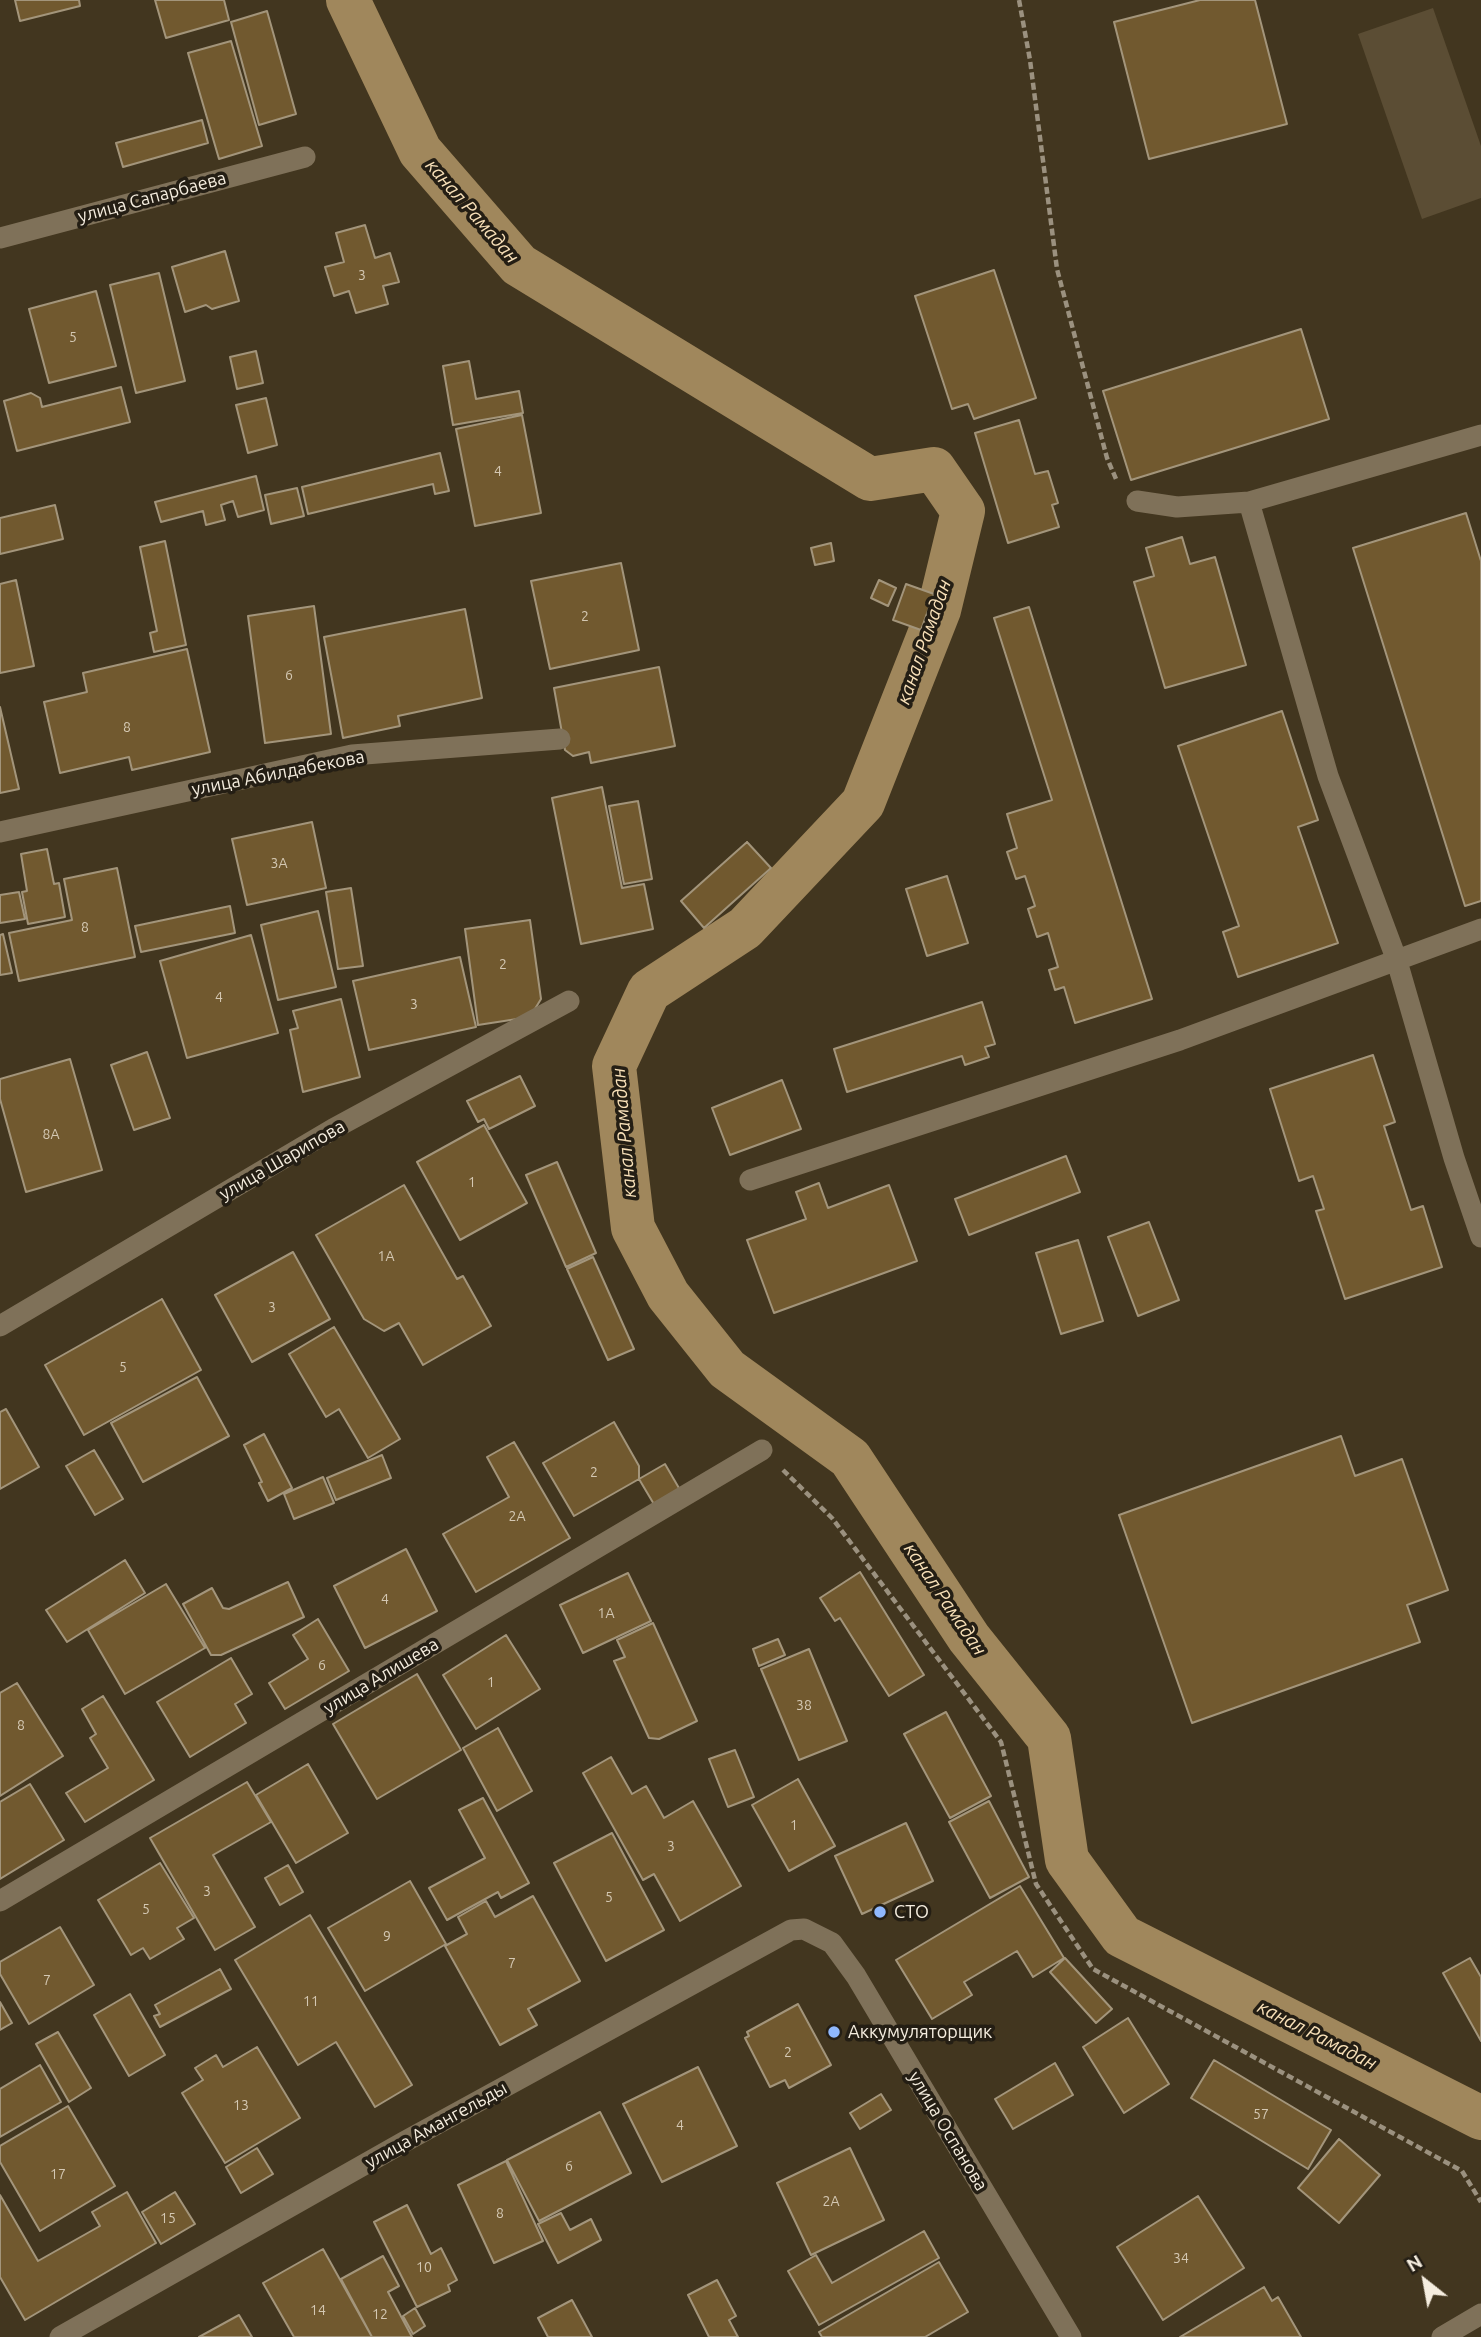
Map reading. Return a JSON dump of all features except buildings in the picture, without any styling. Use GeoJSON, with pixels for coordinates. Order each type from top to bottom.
{"type":"FeatureCollection","features":[{"type":"Feature","properties":{"kind":"street","name":"улица Сапарбаева"},"geometry":{"type":"LineString","coordinates":[[0,238],[305,157]]}},
{"type":"Feature","properties":{"kind":"street"},"geometry":{"type":"LineString","coordinates":[[1137,501],[1177,508],[1249,502],[1481,435]]}},
{"type":"Feature","properties":{"kind":"street"},"geometry":{"type":"LineString","coordinates":[[1249,502],[1328,776],[1396,958],[1454,1158],[1481,1237]]}},
{"type":"Feature","properties":{"kind":"street","name":"улица Абилдабекова"},"geometry":{"type":"LineString","coordinates":[[0,832],[352,755],[560,739]]}},
{"type":"Feature","properties":{"kind":"street"},"geometry":{"type":"LineString","coordinates":[[750,1180],[1180,1040],[1396,958],[1481,929]]}},
{"type":"Feature","properties":{"kind":"street","name":"улица Шарипова"},"geometry":{"type":"LineString","coordinates":[[0,1326],[333,1129],[569,1001]]}},
{"type":"Feature","properties":{"kind":"street","name":"улица Алишева"},"geometry":{"type":"LineString","coordinates":[[0,1901],[762,1450]]}},
{"type":"Feature","properties":{"kind":"street","name":"улица Амангельды"},"geometry":{"type":"LineString","coordinates":[[60,2337],[404,2142],[791,1930],[804,1929],[816,1933]]}},
{"type":"Feature","properties":{"kind":"street","name":"улица Оспанова"},"geometry":{"type":"LineString","coordinates":[[816,1933],[832,1943],[856,1976],[1071,2337]]}},
{"type":"Feature","properties":{"kind":"street"},"geometry":{"type":"LineString","coordinates":[[1442,2337],[1481,2315]]}},
{"type":"Feature","properties":{"kind":"path"},"geometry":{"type":"LineString","coordinates":[[1018,0],[1030,60],[1057,269],[1107,458],[1121,490],[1137,501]]}},
{"type":"Feature","properties":{"kind":"path"},"geometry":{"type":"LineString","coordinates":[[762,1450],[832,1518],[1001,1742],[1036,1884],[1093,1969],[1462,2171],[1481,2202]]}},
{"type":"Feature","properties":{"kind":"shaded area"},"geometry":{"type":"Polygon","coordinates":[[[1433,8],[1481,146],[1481,198],[1422,219],[1358,34],[1433,8]]]}},
{"type":"Feature","properties":{"kind":"waterway","name":"канал Рамадан"},"geometry":{"type":"LineString","coordinates":[[348,0],[420,151],[519,265],[870,479],[934,469],[963,511],[939,610],[863,803],[745,928],[649,991],[614,1066],[633,1228],[668,1295],[727,1369],[850,1458],[969,1638],[1049,1738],[1067,1860],[1122,1936],[1481,2118]]}},
{"type":"Feature","properties":{"kind":"place","name":"СТО"},"geometry":{"type":"Point","coordinates":[880,1912]}},
{"type":"Feature","properties":{"kind":"place","name":"Аккумуляторщик"},"geometry":{"type":"Point","coordinates":[834,2032]}}]}
